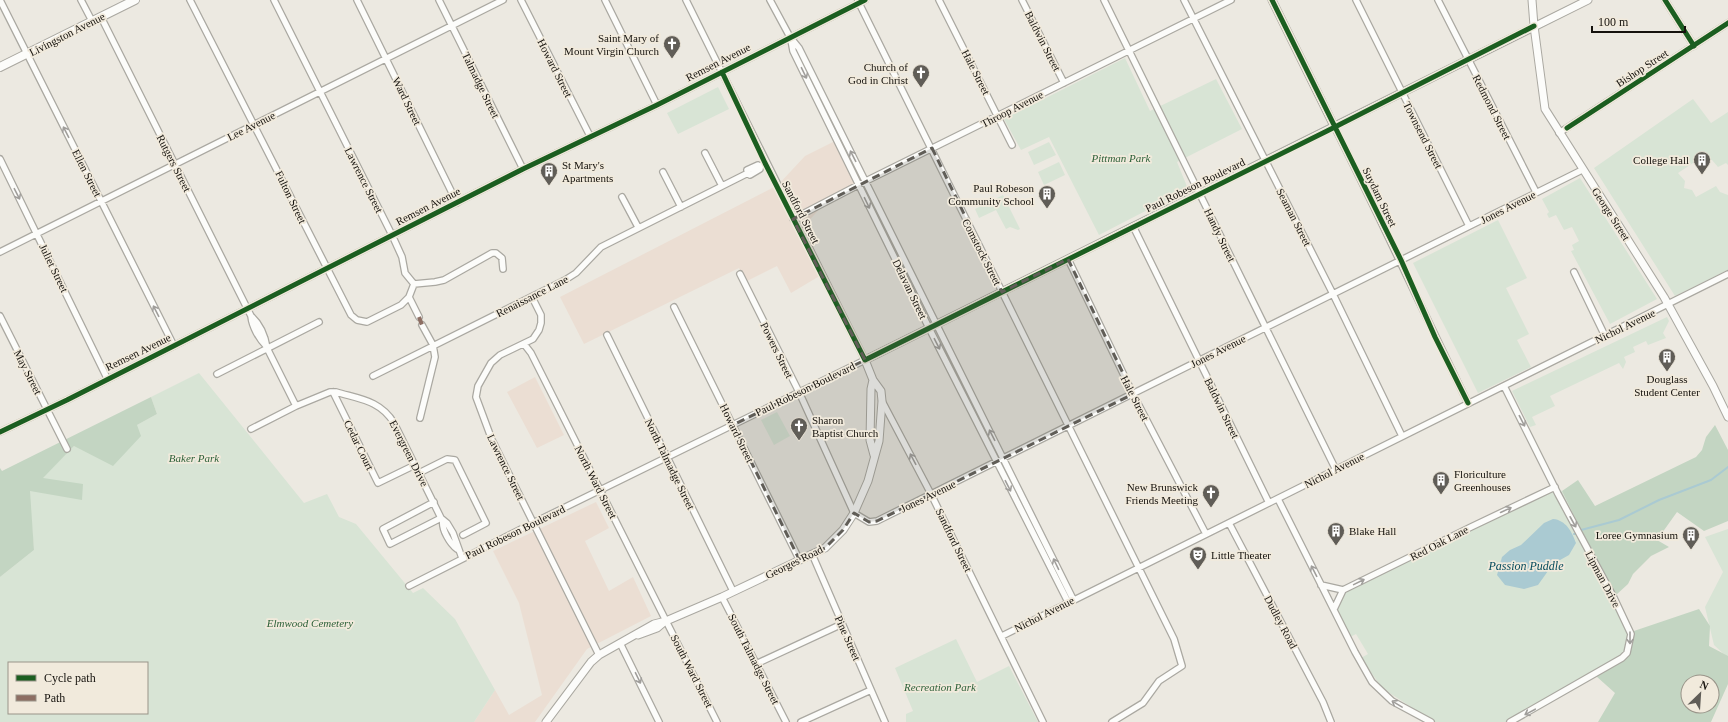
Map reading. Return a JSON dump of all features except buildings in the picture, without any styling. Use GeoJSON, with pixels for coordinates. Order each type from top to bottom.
{"type":"FeatureCollection","features":[{"type":"Feature","properties":{"kind":"main road","name":"Livingston Avenue"},"geometry":{"type":"LineString","coordinates":[[0,67],[135,0]]}},
{"type":"Feature","properties":{"kind":"street","name":"Ellen Street"},"geometry":{"type":"LineString","coordinates":[[0,0],[174,346]]}},
{"type":"Feature","properties":{"kind":"street"},"geometry":{"type":"LineString","coordinates":[[80,0],[92,22]]}},
{"type":"Feature","properties":{"kind":"street","name":"Fulton Street"},"geometry":{"type":"LineString","coordinates":[[190,0],[255,124],[326,268],[351,315],[360,321],[367,322],[401,305],[409,297]]}},
{"type":"Feature","properties":{"kind":"street","name":"Lawrence Street"},"geometry":{"type":"LineString","coordinates":[[274,0],[392,235],[402,257],[405,273],[414,284]]}},
{"type":"Feature","properties":{"kind":"street","name":"Ward Street"},"geometry":{"type":"LineString","coordinates":[[357,0],[457,202]]}},
{"type":"Feature","properties":{"kind":"street","name":"Talmadge Street"},"geometry":{"type":"LineString","coordinates":[[439,0],[523,169]]}},
{"type":"Feature","properties":{"kind":"street","name":"Lee Avenue"},"geometry":{"type":"LineString","coordinates":[[0,252],[503,0]]}},
{"type":"Feature","properties":{"kind":"street","name":"Howard Street"},"geometry":{"type":"LineString","coordinates":[[521,0],[590,136]]}},
{"type":"Feature","properties":{"kind":"street"},"geometry":{"type":"LineString","coordinates":[[604,0],[657,105]]}},
{"type":"Feature","properties":{"kind":"street","name":"Sandford Street"},"geometry":{"type":"LineString","coordinates":[[686,0],[793,219],[865,360]]}},
{"type":"Feature","properties":{"kind":"street","name":"Delavan Street"},"geometry":{"type":"LineString","coordinates":[[770,0],[790,37],[799,48],[866,181],[1004,458],[1071,601]]}},
{"type":"Feature","properties":{"kind":"street","name":"Remsen Avenue"},"geometry":{"type":"LineString","coordinates":[[0,432],[174,346],[523,169],[657,105],[858,2],[865,0]]}},
{"type":"Feature","properties":{"kind":"street","name":"Hale Street"},"geometry":{"type":"LineString","coordinates":[[939,0],[1012,145]]}},
{"type":"Feature","properties":{"kind":"street","name":"Baldwin Street"},"geometry":{"type":"LineString","coordinates":[[1022,0],[1064,83]]}},
{"type":"Feature","properties":{"kind":"street","name":"Handy Street"},"geometry":{"type":"LineString","coordinates":[[1104,0],[1336,470]]}},
{"type":"Feature","properties":{"kind":"street","name":"Seaman Street"},"geometry":{"type":"LineString","coordinates":[[1184,0],[1265,162],[1334,294],[1402,436]]}},
{"type":"Feature","properties":{"kind":"street","name":"Throop Avenue"},"geometry":{"type":"LineString","coordinates":[[793,219],[932,148],[1231,0]]}},
{"type":"Feature","properties":{"kind":"street","name":"Suydam Street"},"geometry":{"type":"LineString","coordinates":[[1272,0],[1401,260],[1468,404]]}},
{"type":"Feature","properties":{"kind":"street","name":"Townsend Street"},"geometry":{"type":"LineString","coordinates":[[1356,0],[1402,94],[1470,226]]}},
{"type":"Feature","properties":{"kind":"street","name":"Redmond Street"},"geometry":{"type":"LineString","coordinates":[[1438,0],[1536,192]]}},
{"type":"Feature","properties":{"kind":"street","name":"George Street"},"geometry":{"type":"LineString","coordinates":[[1532,0],[1545,109],[1668,305],[1713,386],[1728,417]]}},
{"type":"Feature","properties":{"kind":"street","name":"Paul Robeson Boulevard"},"geometry":{"type":"LineString","coordinates":[[409,586],[462,558],[1068,260],[1133,226],[1335,128],[1588,0]]}},
{"type":"Feature","properties":{"kind":"street"},"geometry":{"type":"LineString","coordinates":[[1665,0],[1694,46]]}},
{"type":"Feature","properties":{"kind":"street","name":"Comstock Street"},"geometry":{"type":"LineString","coordinates":[[858,2],[932,148],[1169,627],[1182,666],[1159,681],[1143,703],[1112,722]]}},
{"type":"Feature","properties":{"kind":"street","name":"Rutgers Street"},"geometry":{"type":"LineString","coordinates":[[101,17],[252,316],[252,323],[261,341],[268,348],[296,406]]}},
{"type":"Feature","properties":{"kind":"street","name":"Bishop Street"},"geometry":{"type":"LineString","coordinates":[[1559,133],[1728,24]]}},
{"type":"Feature","properties":{"kind":"street","name":"Delavan Street"},"geometry":{"type":"LineString","coordinates":[[790,37],[793,51],[929,328],[996,462],[1071,601]]}},
{"type":"Feature","properties":{"kind":"street"},"geometry":{"type":"LineString","coordinates":[[705,153],[722,186]]}},
{"type":"Feature","properties":{"kind":"street","name":"Juliet Street"},"geometry":{"type":"LineString","coordinates":[[0,159],[107,378]]}},
{"type":"Feature","properties":{"kind":"street","name":"Renaissance Lane"},"geometry":{"type":"LineString","coordinates":[[373,376],[565,280],[576,272],[602,247],[638,227],[748,173],[747,170],[758,165],[760,167],[766,163]]}},
{"type":"Feature","properties":{"kind":"street","name":"Jones Avenue"},"geometry":{"type":"LineString","coordinates":[[854,513],[869,522],[877,521],[1582,170]]}},
{"type":"Feature","properties":{"kind":"street"},"geometry":{"type":"LineString","coordinates":[[663,172],[681,207]]}},
{"type":"Feature","properties":{"kind":"street"},"geometry":{"type":"LineString","coordinates":[[622,196],[638,227]]}},
{"type":"Feature","properties":{"kind":"street","name":"Baldwin Street"},"geometry":{"type":"LineString","coordinates":[[1133,226],[1269,503]]}},
{"type":"Feature","properties":{"kind":"street"},"geometry":{"type":"LineString","coordinates":[[892,253],[900,250]]}},
{"type":"Feature","properties":{"kind":"street"},"geometry":{"type":"LineString","coordinates":[[419,316],[409,297],[414,284],[444,280],[492,253],[496,253],[502,258],[503,269]]}},
{"type":"Feature","properties":{"kind":"street","name":"Hale Street"},"geometry":{"type":"LineString","coordinates":[[1068,260],[1133,394],[1206,534]]}},
{"type":"Feature","properties":{"kind":"street"},"geometry":{"type":"LineString","coordinates":[[1574,272],[1605,336]]}},
{"type":"Feature","properties":{"kind":"street","name":"Powers Street"},"geometry":{"type":"LineString","coordinates":[[740,274],[799,392],[854,513]]}},
{"type":"Feature","properties":{"kind":"street","name":"Nichol Avenue"},"geometry":{"type":"LineString","coordinates":[[1002,636],[1728,274]]}},
{"type":"Feature","properties":{"kind":"street","name":"Lawrence Street"},"geometry":{"type":"LineString","coordinates":[[532,297],[540,315],[541,323],[539,330],[532,339],[500,355],[491,363],[478,386],[476,397],[492,440],[599,655]]}},
{"type":"Feature","properties":{"kind":"street","name":"Howard Street"},"geometry":{"type":"LineString","coordinates":[[674,307],[799,559]]}},
{"type":"Feature","properties":{"kind":"street","name":"May Street"},"geometry":{"type":"LineString","coordinates":[[0,316],[68,449]]}},
{"type":"Feature","properties":{"kind":"street"},"geometry":{"type":"LineString","coordinates":[[217,374],[319,322]]}},
{"type":"Feature","properties":{"kind":"street"},"geometry":{"type":"LineString","coordinates":[[420,418],[435,362],[433,345],[422,325]]}},
{"type":"Feature","properties":{"kind":"street","name":"North Talmadge Street"},"geometry":{"type":"LineString","coordinates":[[607,335],[733,592]]}},
{"type":"Feature","properties":{"kind":"street","name":"North Ward Street"},"geometry":{"type":"LineString","coordinates":[[524,344],[532,353],[666,621]]}},
{"type":"Feature","properties":{"kind":"street","name":"Georges Road"},"geometry":{"type":"LineString","coordinates":[[865,360],[873,380],[871,389],[870,440],[874,455]]}},
{"type":"Feature","properties":{"kind":"street"},"geometry":{"type":"LineString","coordinates":[[873,380],[881,391],[882,401]]}},
{"type":"Feature","properties":{"kind":"street","name":"Lipman Drive"},"geometry":{"type":"LineString","coordinates":[[1504,386],[1555,487],[1615,599],[1631,634],[1628,652],[1622,658],[1510,722]]}},
{"type":"Feature","properties":{"kind":"street"},"geometry":{"type":"LineString","coordinates":[[251,429],[296,406],[333,392]]}},
{"type":"Feature","properties":{"kind":"street","name":"Cedar Court"},"geometry":{"type":"LineString","coordinates":[[333,392],[378,483],[415,464]]}},
{"type":"Feature","properties":{"kind":"street","name":"Evergreen Drive"},"geometry":{"type":"LineString","coordinates":[[333,392],[382,407],[388,413],[394,422],[442,519],[447,523],[453,534],[457,549],[462,558]]}},
{"type":"Feature","properties":{"kind":"street","name":"Sandford Street"},"geometry":{"type":"LineString","coordinates":[[882,401],[931,494],[1043,722]]}},
{"type":"Feature","properties":{"kind":"street","name":"Georges Road"},"geometry":{"type":"LineString","coordinates":[[549,721],[591,662],[599,655],[634,637],[654,624],[666,621],[722,597],[799,559],[825,548],[843,530],[854,513],[868,481],[879,441],[882,401]]}},
{"type":"Feature","properties":{"kind":"street"},"geometry":{"type":"LineString","coordinates":[[419,473],[447,459],[454,460],[486,523],[463,536]]}},
{"type":"Feature","properties":{"kind":"street","name":"Red Oak Lane"},"geometry":{"type":"LineString","coordinates":[[1343,590],[1555,487]]}},
{"type":"Feature","properties":{"kind":"street"},"geometry":{"type":"LineString","coordinates":[[1278,499],[1355,652],[1372,682],[1392,701],[1431,722]]}},
{"type":"Feature","properties":{"kind":"street"},"geometry":{"type":"LineString","coordinates":[[434,502],[383,529],[390,544],[442,519]]}},
{"type":"Feature","properties":{"kind":"street","name":"Dudley Road"},"geometry":{"type":"LineString","coordinates":[[1229,523],[1323,702],[1331,722]]}},
{"type":"Feature","properties":{"kind":"street","name":"Pine Street"},"geometry":{"type":"LineString","coordinates":[[812,554],[885,722]]}},
{"type":"Feature","properties":{"kind":"street"},"geometry":{"type":"LineString","coordinates":[[1321,585],[1343,590],[1334,610]]}},
{"type":"Feature","properties":{"kind":"street","name":"South Talmadge Street"},"geometry":{"type":"LineString","coordinates":[[722,597],[786,722]]}},
{"type":"Feature","properties":{"kind":"street","name":"South Ward Street"},"geometry":{"type":"LineString","coordinates":[[666,621],[718,722]]}},
{"type":"Feature","properties":{"kind":"street"},"geometry":{"type":"LineString","coordinates":[[756,664],[842,624]]}},
{"type":"Feature","properties":{"kind":"street"},"geometry":{"type":"LineString","coordinates":[[620,643],[659,722]]}},
{"type":"Feature","properties":{"kind":"street"},"geometry":{"type":"LineString","coordinates":[[801,722],[871,690]]}},
{"type":"Feature","properties":{"kind":"highlighted area"},"geometry":{"type":"Polygon","coordinates":[[[932,148],[1002,292],[1068,259],[1133,394],[877,521],[869,522],[854,513],[843,530],[825,548],[799,559],[733,425],[865,360],[793,219],[932,148]]]}},
{"type":"Feature","properties":{"kind":"shaded area"},"geometry":{"type":"Polygon","coordinates":[[[841,138],[863,182],[828,200],[801,229],[823,274],[791,293],[777,266],[745,282],[739,268],[584,344],[560,297],[778,185],[805,156],[841,138]]]}},
{"type":"Feature","properties":{"kind":"shaded area"},"geometry":{"type":"Polygon","coordinates":[[[535,377],[564,435],[537,448],[507,392],[535,377]]]}},
{"type":"Feature","properties":{"kind":"shaded area"},"geometry":{"type":"Polygon","coordinates":[[[596,502],[609,528],[585,541],[609,591],[633,577],[651,616],[587,649],[535,722],[474,722],[495,690],[509,715],[542,695],[519,603],[493,551],[596,502]]]}},
{"type":"Feature","properties":{"kind":"green space","name":"Pittman Park"},"geometry":{"type":"Polygon","coordinates":[[[1125,58],[1150,111],[1216,79],[1242,129],[1177,162],[1188,189],[1099,235],[1049,137],[1021,150],[1004,119],[1125,58]]]}},
{"type":"Feature","properties":{"kind":"green space"},"geometry":{"type":"Polygon","coordinates":[[[718,87],[729,109],[678,134],[667,113],[718,87]]]}},
{"type":"Feature","properties":{"kind":"green space"},"geometry":{"type":"Polygon","coordinates":[[[1693,99],[1711,123],[1728,112],[1728,165],[1726,163],[1718,167],[1712,160],[1699,159],[1678,173],[1685,181],[1684,188],[1692,190],[1696,197],[1716,186],[1720,192],[1728,195],[1728,270],[1675,296],[1594,168],[1693,99]]]}},
{"type":"Feature","properties":{"kind":"green space"},"geometry":{"type":"Polygon","coordinates":[[[1049,142],[1056,155],[1034,165],[1028,152],[1049,142]]]}},
{"type":"Feature","properties":{"kind":"green space"},"geometry":{"type":"Polygon","coordinates":[[[1059,162],[1065,175],[1044,185],[1038,172],[1059,162]]]}},
{"type":"Feature","properties":{"kind":"green space"},"geometry":{"type":"Polygon","coordinates":[[[1580,178],[1657,299],[1610,324],[1571,251],[1574,250],[1572,245],[1579,241],[1572,227],[1564,230],[1556,215],[1549,218],[1547,214],[1549,212],[1542,199],[1580,178]]]}},
{"type":"Feature","properties":{"kind":"green space"},"geometry":{"type":"Polygon","coordinates":[[[1003,195],[1020,229],[1018,230],[1010,227],[1006,229],[996,210],[979,218],[975,209],[1003,195]]]}},
{"type":"Feature","properties":{"kind":"green space"},"geometry":{"type":"Polygon","coordinates":[[[1498,220],[1527,278],[1506,288],[1529,334],[1517,340],[1531,367],[1478,393],[1413,263],[1498,220]]]}},
{"type":"Feature","properties":{"kind":"green space"},"geometry":{"type":"Polygon","coordinates":[[[1667,317],[1669,321],[1663,333],[1666,338],[1648,345],[1646,341],[1633,347],[1635,352],[1624,357],[1626,362],[1623,369],[1619,363],[1550,396],[1555,406],[1532,417],[1536,425],[1530,427],[1512,391],[1667,317]]]}},
{"type":"Feature","properties":{"kind":"green space","name":"Elmwood Cemetery"},"geometry":{"type":"Polygon","coordinates":[[[199,373],[304,503],[327,494],[339,517],[356,524],[413,593],[423,588],[455,619],[495,690],[474,722],[0,722],[0,577],[34,550],[29,491],[74,446],[137,425],[157,414],[151,397],[199,373]]]}},
{"type":"Feature","properties":{"kind":"green space"},"geometry":{"type":"Polygon","coordinates":[[[151,397],[157,414],[137,425],[141,436],[113,466],[74,446],[43,478],[83,484],[82,500],[30,491],[34,550],[0,577],[0,468],[2,471],[151,397]]]}},
{"type":"Feature","properties":{"kind":"green space"},"geometry":{"type":"Polygon","coordinates":[[[777,412],[790,436],[774,445],[761,420],[777,412]]]}},
{"type":"Feature","properties":{"kind":"green space"},"geometry":{"type":"Polygon","coordinates":[[[1715,425],[1728,450],[1728,521],[1704,531],[1677,512],[1657,540],[1669,547],[1651,556],[1633,574],[1628,584],[1616,595],[1605,579],[1562,491],[1578,480],[1595,506],[1696,457],[1702,450],[1706,437],[1715,425]]]}},
{"type":"Feature","properties":{"kind":"green space"},"geometry":{"type":"Polygon","coordinates":[[[1556,488],[1562,491],[1631,632],[1624,658],[1596,676],[1510,722],[1434,722],[1382,688],[1361,658],[1368,654],[1356,634],[1350,637],[1334,609],[1343,590],[1556,488]]]}},
{"type":"Feature","properties":{"kind":"green space"},"geometry":{"type":"Polygon","coordinates":[[[1728,529],[1728,658],[1714,645],[1705,607],[1723,572],[1705,537],[1728,529]]]}},
{"type":"Feature","properties":{"kind":"green space"},"geometry":{"type":"Polygon","coordinates":[[[1699,609],[1710,626],[1709,646],[1728,656],[1728,684],[1720,702],[1720,674],[1680,674],[1680,714],[1715,714],[1711,722],[1598,722],[1615,693],[1596,676],[1624,658],[1631,632],[1699,609]]]}},
{"type":"Feature","properties":{"kind":"green space","name":"Recreation Park"},"geometry":{"type":"Polygon","coordinates":[[[956,639],[977,682],[1009,666],[1038,722],[906,722],[906,714],[913,711],[895,668],[956,639]]]}},
{"type":"Feature","properties":{"kind":"water","name":"Passion Puddle"},"geometry":{"type":"Polygon","coordinates":[[[1553,519],[1562,522],[1568,527],[1576,543],[1569,555],[1553,564],[1538,585],[1524,589],[1505,585],[1497,575],[1502,557],[1510,550],[1521,545],[1544,523],[1553,519]]]}},
{"type":"Feature","properties":{"kind":"waterway"},"geometry":{"type":"LineString","coordinates":[[1581,530],[1619,520],[1659,500],[1711,480],[1728,467]]}},
{"type":"Feature","properties":{"kind":"marked path"},"geometry":{"type":"LineString","coordinates":[[419,317],[422,325]]}},
{"type":"Feature","properties":{"kind":"cycle path"},"geometry":{"type":"LineString","coordinates":[[0,432],[67,400],[523,169],[657,105],[865,0]]}},
{"type":"Feature","properties":{"kind":"cycle path"},"geometry":{"type":"LineString","coordinates":[[1272,0],[1401,260],[1435,337],[1468,403]]}},
{"type":"Feature","properties":{"kind":"cycle path"},"geometry":{"type":"LineString","coordinates":[[1665,0],[1694,46]]}},
{"type":"Feature","properties":{"kind":"cycle path"},"geometry":{"type":"LineString","coordinates":[[1567,128],[1728,23]]}},
{"type":"Feature","properties":{"kind":"cycle path"},"geometry":{"type":"LineString","coordinates":[[722,72],[765,163],[865,360],[1327,131],[1534,26]]}},
{"type":"Feature","properties":{"kind":"place","name":"Saint Mary of Mount Virgin Church"},"geometry":{"type":"Point","coordinates":[672,59]}},
{"type":"Feature","properties":{"kind":"place","name":"Church of God in Christ"},"geometry":{"type":"Point","coordinates":[921,88]}},
{"type":"Feature","properties":{"kind":"place","name":"College Hall"},"geometry":{"type":"Point","coordinates":[1702,175]}},
{"type":"Feature","properties":{"kind":"place","name":"St Mary's Apartments"},"geometry":{"type":"Point","coordinates":[549,186]}},
{"type":"Feature","properties":{"kind":"place","name":"Paul Robeson Community School"},"geometry":{"type":"Point","coordinates":[1047,209]}},
{"type":"Feature","properties":{"kind":"place","name":"Douglass Student Center"},"geometry":{"type":"Point","coordinates":[1667,372]}},
{"type":"Feature","properties":{"kind":"place","name":"Sharon Baptist Church"},"geometry":{"type":"Point","coordinates":[799,441]}},
{"type":"Feature","properties":{"kind":"place","name":"Floriculture Greenhouses"},"geometry":{"type":"Point","coordinates":[1441,495]}},
{"type":"Feature","properties":{"kind":"place","name":"New Brunswick Friends Meeting"},"geometry":{"type":"Point","coordinates":[1211,508]}},
{"type":"Feature","properties":{"kind":"place","name":"Blake Hall"},"geometry":{"type":"Point","coordinates":[1336,546]}},
{"type":"Feature","properties":{"kind":"place","name":"Loree Gymnasium"},"geometry":{"type":"Point","coordinates":[1691,550]}},
{"type":"Feature","properties":{"kind":"place","name":"Little Theater"},"geometry":{"type":"Point","coordinates":[1198,570]}},
{"type":"Feature","properties":{"kind":"park label","name":"Baker Park"},"geometry":{"type":"Point","coordinates":[194,458]}}]}
